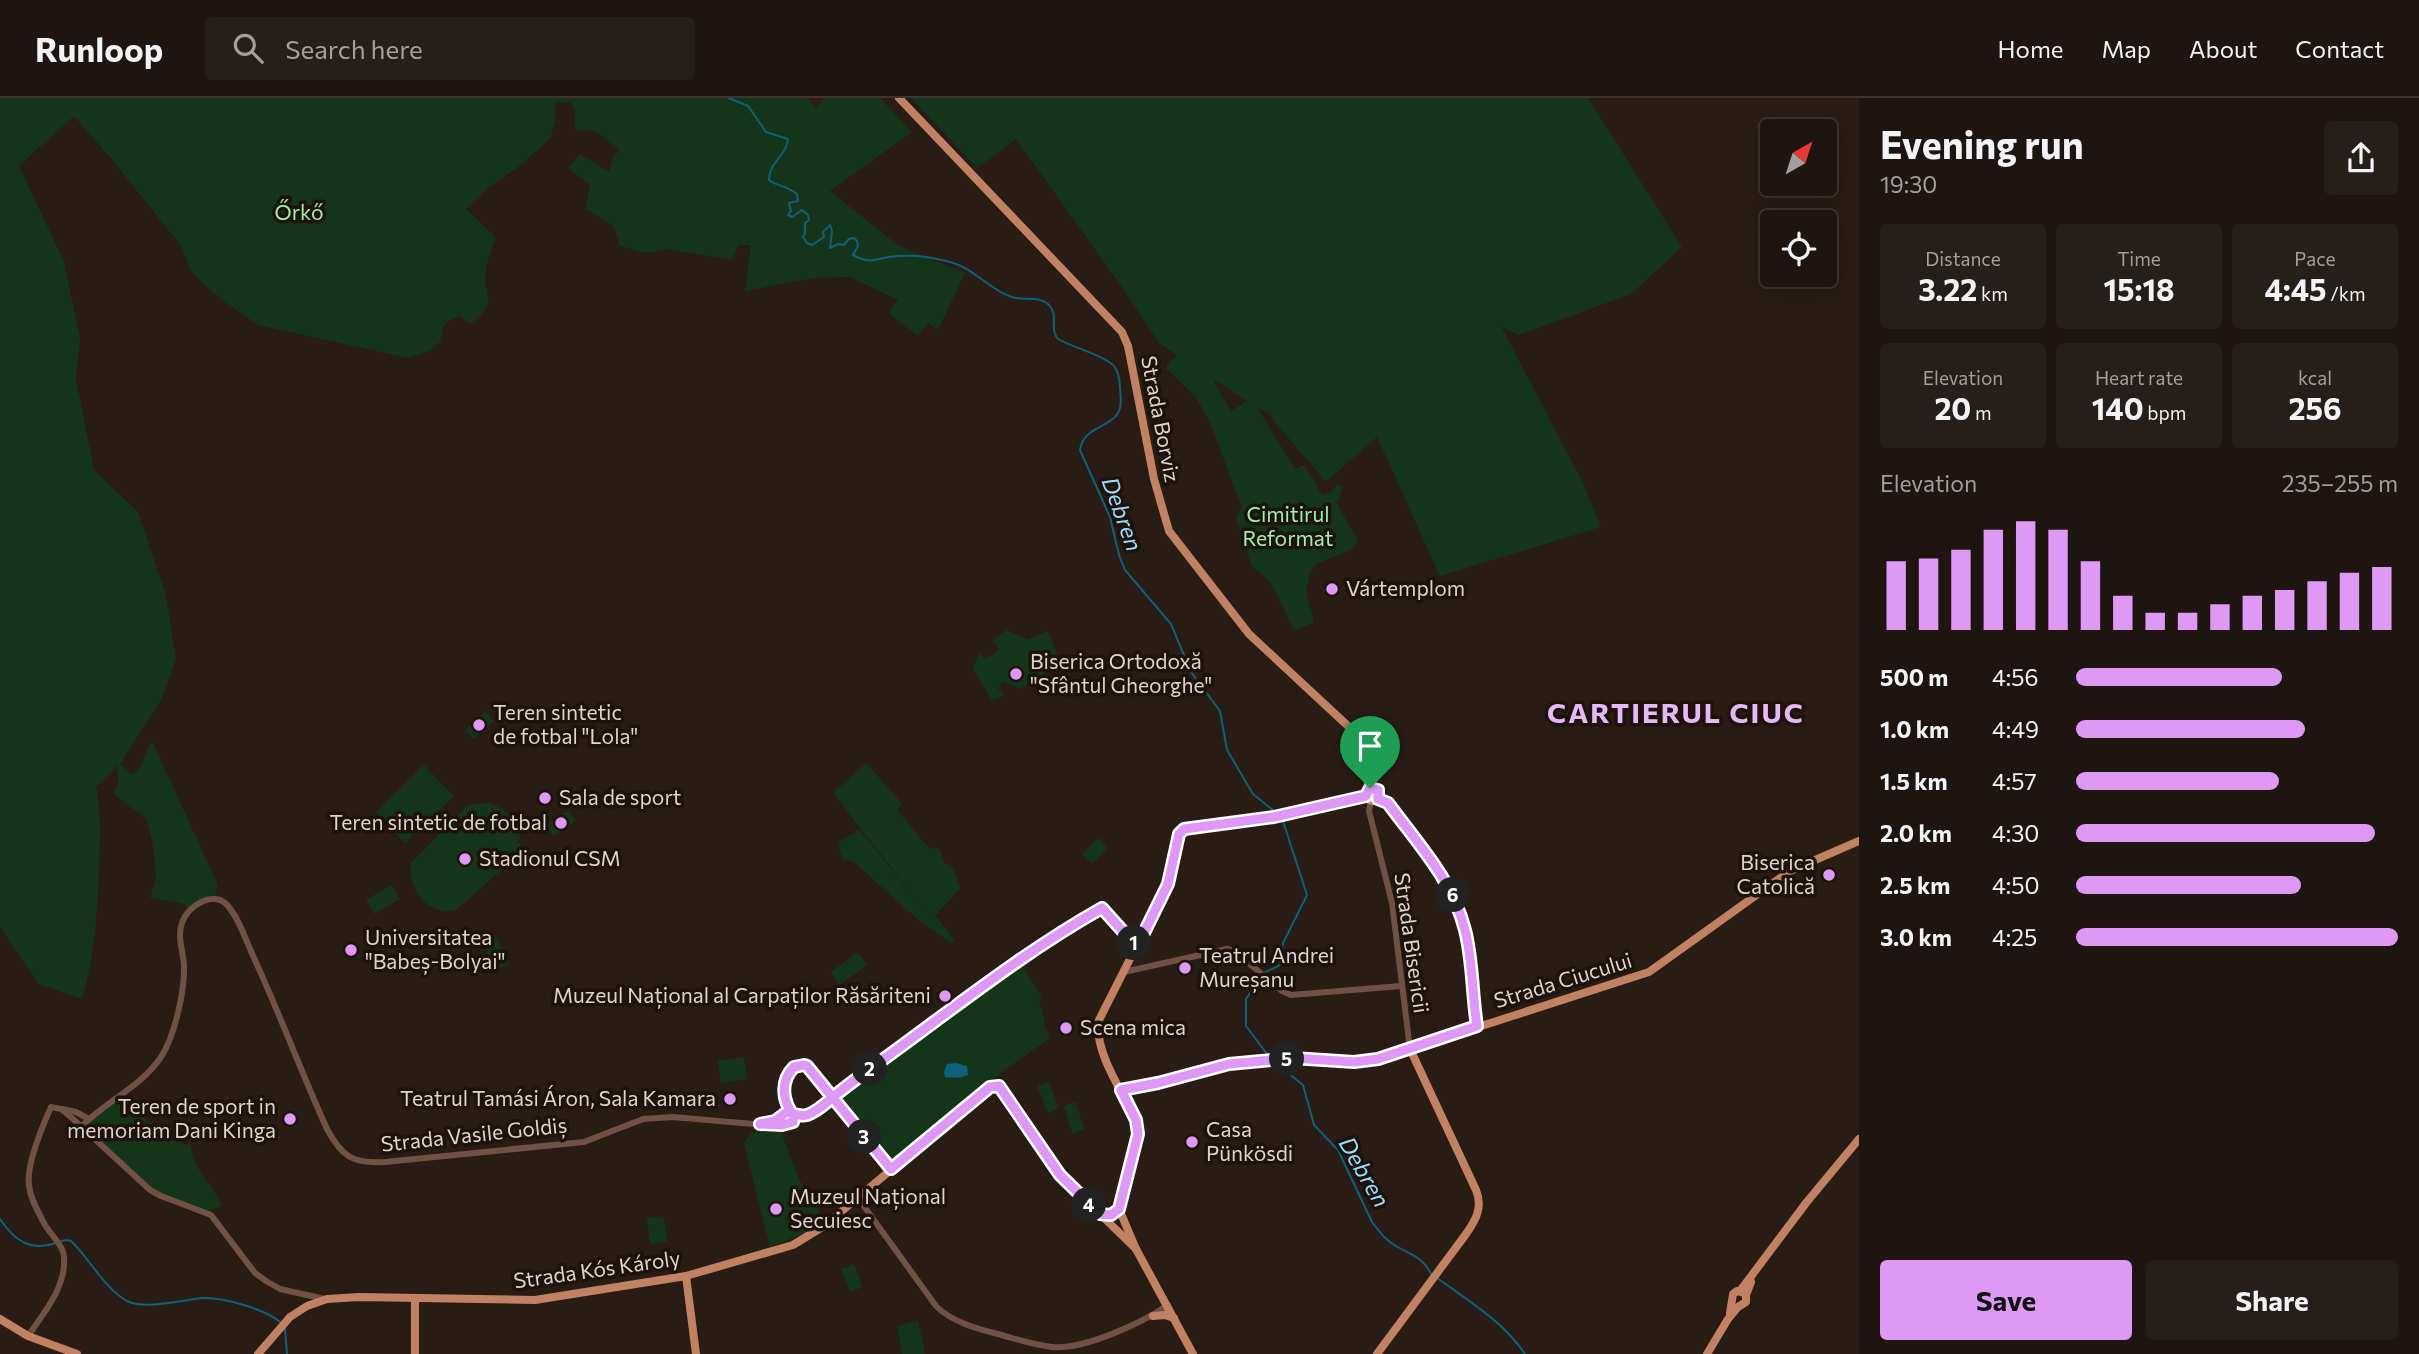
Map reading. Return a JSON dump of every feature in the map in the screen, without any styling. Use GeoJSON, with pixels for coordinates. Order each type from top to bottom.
{"type":"FeatureCollection","features":[{"type":"Feature","properties":{"kind":"main road","name":"Strada Borviz"},"geometry":{"type":"LineString","coordinates":[[899,98],[1122,332],[1128,346],[1154,480],[1169,531],[1249,634],[1348,726],[1371,796]]}},
{"type":"Feature","properties":{"kind":"main road"},"geometry":{"type":"LineString","coordinates":[[1193,1354],[1136,1249],[1119,1209],[1138,1134],[1136,1120],[1099,1041],[1098,1025],[1102,1010],[1168,884],[1181,831],[1188,827],[1274,817],[1371,796]]}},
{"type":"Feature","properties":{"kind":"main road","name":"Strada Ciucului"},"geometry":{"type":"LineString","coordinates":[[1410,1049],[1649,972],[1790,871],[1859,841]]}},
{"type":"Feature","properties":{"kind":"main road"},"geometry":{"type":"LineString","coordinates":[[786,1124],[782,1121],[788,1114],[809,1114],[1032,950],[1102,908],[1137,947]]}},
{"type":"Feature","properties":{"kind":"main road"},"geometry":{"type":"LineString","coordinates":[[1377,1354],[1443,1267],[1479,1210],[1479,1198],[1410,1049]]}},
{"type":"Feature","properties":{"kind":"main road"},"geometry":{"type":"LineString","coordinates":[[788,1114],[784,1093],[785,1080],[790,1071],[799,1065],[807,1066],[891,1169]]}},
{"type":"Feature","properties":{"kind":"main road","name":"Strada Kós Károly"},"geometry":{"type":"LineString","coordinates":[[258,1354],[281,1325],[301,1309],[327,1299],[359,1297],[526,1300],[686,1276],[802,1241],[824,1226],[990,1087],[999,1086],[1003,1090],[1057,1171],[1100,1214]]}},
{"type":"Feature","properties":{"kind":"main road"},"geometry":{"type":"LineString","coordinates":[[1743,1293],[1788,1227],[1859,1139]]}},
{"type":"Feature","properties":{"kind":"main road"},"geometry":{"type":"LineString","coordinates":[[1100,1214],[1111,1215],[1119,1209]]}},
{"type":"Feature","properties":{"kind":"main road"},"geometry":{"type":"LineString","coordinates":[[1100,1214],[1136,1249]]}},
{"type":"Feature","properties":{"kind":"main road"},"geometry":{"type":"LineString","coordinates":[[686,1276],[696,1354]]}},
{"type":"Feature","properties":{"kind":"main road"},"geometry":{"type":"LineString","coordinates":[[1707,1354],[1736,1305],[1746,1302],[1743,1293]]}},
{"type":"Feature","properties":{"kind":"main road"},"geometry":{"type":"LineString","coordinates":[[1736,1305],[1733,1294],[1743,1293]]}},
{"type":"Feature","properties":{"kind":"main road"},"geometry":{"type":"LineString","coordinates":[[415,1298],[415,1354]]}},
{"type":"Feature","properties":{"kind":"main road"},"geometry":{"type":"LineString","coordinates":[[1153,1315],[1165,1315],[1175,1319]]}},
{"type":"Feature","properties":{"kind":"main road"},"geometry":{"type":"LineString","coordinates":[[0,1319],[29,1336],[77,1354]]}},
{"type":"Feature","properties":{"kind":"street","name":"Strada Bisericii"},"geometry":{"type":"LineString","coordinates":[[1371,796],[1369,811],[1394,920],[1410,1049]]}},
{"type":"Feature","properties":{"kind":"street"},"geometry":{"type":"LineString","coordinates":[[1371,796],[1388,803],[1433,860],[1455,900],[1468,942],[1477,1026]]}},
{"type":"Feature","properties":{"kind":"street","name":"Strada Vasile Goldiș"},"geometry":{"type":"LineString","coordinates":[[82,1126],[131,1089],[164,1052],[183,977],[181,924],[186,913],[199,903],[214,899],[229,906],[333,1140],[347,1156],[359,1161],[385,1162],[584,1142],[643,1119],[673,1117],[786,1124]]}},
{"type":"Feature","properties":{"kind":"street"},"geometry":{"type":"LineString","coordinates":[[1124,972],[1212,951],[1231,950],[1291,995],[1401,986]]}},
{"type":"Feature","properties":{"kind":"street"},"geometry":{"type":"LineString","coordinates":[[1128,963],[1140,969]]}},
{"type":"Feature","properties":{"kind":"street","name":"Strada Ciucului"},"geometry":{"type":"LineString","coordinates":[[1121,1090],[1158,1083],[1217,1066],[1283,1059],[1365,1061],[1410,1049]]}},
{"type":"Feature","properties":{"kind":"street"},"geometry":{"type":"LineString","coordinates":[[29,1336],[58,1288],[64,1261],[60,1246],[35,1205],[29,1180],[44,1124],[51,1107],[76,1112],[89,1119]]}},
{"type":"Feature","properties":{"kind":"street"},"geometry":{"type":"LineString","coordinates":[[61,1109],[156,1194],[211,1215],[255,1273],[266,1281],[280,1289],[327,1299]]}},
{"type":"Feature","properties":{"kind":"street","name":"Strada Vasile Goldiș"},"geometry":{"type":"LineString","coordinates":[[760,1124],[775,1121],[788,1114]]}},
{"type":"Feature","properties":{"kind":"street"},"geometry":{"type":"LineString","coordinates":[[858,1198],[936,1306],[945,1314],[970,1326],[1051,1347],[1072,1345],[1114,1334],[1168,1306]]}},
{"type":"Feature","properties":{"kind":"green space","name":"Őrkő"},"geometry":{"type":"Polygon","coordinates":[[[0,98],[807,98],[816,108],[825,98],[880,98],[912,132],[830,191],[899,246],[965,273],[938,330],[928,323],[918,336],[889,313],[898,300],[850,277],[814,278],[745,291],[751,245],[738,245],[732,260],[668,249],[645,253],[620,246],[614,226],[585,208],[590,185],[568,168],[580,154],[609,172],[613,157],[620,150],[596,131],[575,130],[575,110],[570,102],[555,103],[555,122],[550,139],[518,167],[489,187],[466,209],[496,237],[485,280],[488,304],[471,324],[459,316],[450,321],[443,328],[441,341],[429,351],[408,358],[258,325],[235,309],[205,286],[189,268],[182,247],[74,116],[19,166],[64,262],[80,338],[76,379],[94,470],[138,512],[166,596],[176,659],[162,698],[120,764],[133,775],[141,766],[150,743],[153,743],[218,885],[214,899],[190,909],[181,903],[150,898],[156,877],[152,840],[146,819],[113,793],[118,785],[118,765],[96,787],[100,825],[98,898],[93,948],[82,999],[39,984],[0,927],[0,98]]]}},
{"type":"Feature","properties":{"kind":"green space","name":"Cimitirul Reformat"},"geometry":{"type":"Polygon","coordinates":[[[911,98],[1588,98],[1682,247],[1631,294],[1519,335],[1501,326],[1583,483],[1601,527],[1440,576],[1377,437],[1326,482],[1268,414],[1257,407],[1295,469],[1304,465],[1322,495],[1330,492],[1337,484],[1343,487],[1337,504],[1358,540],[1345,553],[1323,561],[1311,570],[1306,590],[1314,623],[1294,630],[1270,581],[1252,567],[1236,517],[1242,508],[1210,422],[1195,396],[1165,368],[1177,355],[1159,343],[1016,139],[977,168],[911,98]],[[1212,378],[1231,411],[1247,401],[1212,378]]]}},
{"type":"Feature","properties":{"kind":"green space"},"geometry":{"type":"Polygon","coordinates":[[[1007,630],[1028,640],[1048,631],[1060,661],[1033,684],[1030,682],[1020,689],[1003,681],[998,689],[1005,694],[995,700],[991,699],[973,669],[979,653],[986,659],[999,650],[992,640],[1007,630]]]}},
{"type":"Feature","properties":{"kind":"green space","name":"Teren sintetic de fotbal \"Lola\""},"geometry":{"type":"Polygon","coordinates":[[[485,711],[494,721],[474,739],[465,730],[485,711]]]}},
{"type":"Feature","properties":{"kind":"green space"},"geometry":{"type":"Polygon","coordinates":[[[866,763],[899,800],[901,804],[897,810],[929,848],[940,849],[944,862],[954,870],[960,889],[932,919],[936,916],[954,940],[951,943],[916,918],[853,861],[842,859],[838,843],[859,829],[930,917],[833,793],[866,763]]]}},
{"type":"Feature","properties":{"kind":"green space"},"geometry":{"type":"Polygon","coordinates":[[[424,765],[454,796],[405,843],[376,812],[424,765]]]}},
{"type":"Feature","properties":{"kind":"green space","name":"Stadionul CSM"},"geometry":{"type":"Polygon","coordinates":[[[487,803],[505,811],[512,820],[521,838],[518,840],[521,853],[456,910],[446,911],[429,905],[417,892],[410,864],[468,805],[487,803]]]}},
{"type":"Feature","properties":{"kind":"green space","name":"Teren sintetic de fotbal"},"geometry":{"type":"Polygon","coordinates":[[[568,810],[576,821],[553,836],[546,825],[568,810]]]}},
{"type":"Feature","properties":{"kind":"green space"},"geometry":{"type":"Polygon","coordinates":[[[1098,838],[1108,848],[1092,864],[1082,854],[1098,838]]]}},
{"type":"Feature","properties":{"kind":"green space"},"geometry":{"type":"Polygon","coordinates":[[[391,885],[400,899],[374,914],[366,900],[391,885]]]}},
{"type":"Feature","properties":{"kind":"green space"},"geometry":{"type":"Polygon","coordinates":[[[496,937],[509,964],[496,970],[483,943],[496,937]]]}},
{"type":"Feature","properties":{"kind":"green space"},"geometry":{"type":"Polygon","coordinates":[[[858,952],[867,965],[840,985],[831,972],[858,952]]]}},
{"type":"Feature","properties":{"kind":"green space"},"geometry":{"type":"Polygon","coordinates":[[[1022,966],[1042,998],[1039,1000],[1050,1038],[1006,1069],[891,1163],[837,1097],[1022,966]]]}},
{"type":"Feature","properties":{"kind":"green space"},"geometry":{"type":"Polygon","coordinates":[[[744,1057],[747,1079],[721,1083],[718,1061],[744,1057]]]}},
{"type":"Feature","properties":{"kind":"green space"},"geometry":{"type":"Polygon","coordinates":[[[1049,1082],[1059,1108],[1048,1113],[1037,1086],[1049,1082]]]}},
{"type":"Feature","properties":{"kind":"green space"},"geometry":{"type":"Polygon","coordinates":[[[117,1100],[184,1144],[191,1145],[194,1161],[221,1206],[208,1213],[161,1196],[82,1126],[117,1100]]]}},
{"type":"Feature","properties":{"kind":"green space"},"geometry":{"type":"Polygon","coordinates":[[[1076,1102],[1084,1129],[1072,1133],[1064,1106],[1076,1102]]]}},
{"type":"Feature","properties":{"kind":"green space"},"geometry":{"type":"Polygon","coordinates":[[[752,1132],[781,1132],[799,1179],[824,1219],[808,1232],[770,1247],[744,1143],[752,1132]]]}},
{"type":"Feature","properties":{"kind":"green space"},"geometry":{"type":"Polygon","coordinates":[[[664,1216],[667,1242],[650,1244],[647,1218],[664,1216]]]}},
{"type":"Feature","properties":{"kind":"green space"},"geometry":{"type":"Polygon","coordinates":[[[854,1264],[863,1287],[850,1292],[841,1269],[854,1264]]]}},
{"type":"Feature","properties":{"kind":"green space"},"geometry":{"type":"Polygon","coordinates":[[[918,1320],[925,1354],[902,1354],[897,1326],[918,1320]]]}},
{"type":"Feature","properties":{"kind":"water"},"geometry":{"type":"Polygon","coordinates":[[[947,1064],[967,1066],[968,1075],[959,1078],[945,1077],[947,1064]]]}},
{"type":"Feature","properties":{"kind":"waterway","name":"Debren"},"geometry":{"type":"LineString","coordinates":[[729,98],[748,106],[766,132],[788,139],[785,150],[772,168],[769,180],[797,194],[798,201],[789,203],[791,211],[788,215],[792,217],[802,210],[808,215],[803,237],[807,243],[812,245],[824,237],[823,232],[830,225],[830,248],[838,244],[844,245],[854,238],[858,246],[853,255],[860,258],[870,260],[916,256],[956,264],[1004,294],[1045,302],[1052,309],[1054,331],[1058,339],[1097,355],[1109,362],[1118,372],[1121,400],[1117,415],[1087,436],[1080,450],[1110,517],[1125,570],[1171,624],[1191,672],[1220,711],[1227,750],[1253,794],[1275,812]]}},
{"type":"Feature","properties":{"kind":"waterway","name":"Debren"},"geometry":{"type":"LineString","coordinates":[[1270,1058],[1246,1026],[1246,999],[1264,973],[1280,965],[1283,943],[1307,895],[1282,818]]}},
{"type":"Feature","properties":{"kind":"waterway","name":"Debren"},"geometry":{"type":"LineString","coordinates":[[1274,1062],[1303,1085],[1314,1125],[1338,1150],[1372,1222],[1383,1236],[1420,1260],[1431,1274]]}},
{"type":"Feature","properties":{"kind":"waterway"},"geometry":{"type":"LineString","coordinates":[[0,1219],[11,1233],[31,1245],[71,1241],[111,1289],[134,1304],[153,1305],[203,1298],[221,1300],[254,1308],[280,1322]]}},
{"type":"Feature","properties":{"kind":"waterway","name":"Debren"},"geometry":{"type":"LineString","coordinates":[[1436,1277],[1495,1321],[1525,1354]]}},
{"type":"Feature","properties":{"kind":"waterway"},"geometry":{"type":"LineString","coordinates":[[285,1329],[287,1354]]}},
{"type":"Feature","properties":{"kind":"place","name":"Vártemplom"},"geometry":{"type":"Point","coordinates":[1332,589]}},
{"type":"Feature","properties":{"kind":"place","name":"Biserica Ortodoxă \"Sfântul Gheorghe\""},"geometry":{"type":"Point","coordinates":[1016,674]}},
{"type":"Feature","properties":{"kind":"place","name":"Teren sintetic de fotbal \"Lola\""},"geometry":{"type":"Point","coordinates":[479,725]}},
{"type":"Feature","properties":{"kind":"place","name":"Sala de sport"},"geometry":{"type":"Point","coordinates":[545,798]}},
{"type":"Feature","properties":{"kind":"place","name":"Teren sintetic de fotbal"},"geometry":{"type":"Point","coordinates":[561,823]}},
{"type":"Feature","properties":{"kind":"place","name":"Stadionul CSM"},"geometry":{"type":"Point","coordinates":[465,859]}},
{"type":"Feature","properties":{"kind":"place","name":"Biserica Catolică"},"geometry":{"type":"Point","coordinates":[1829,875]}},
{"type":"Feature","properties":{"kind":"place","name":"Universitatea \"Babeș-Bolyai\""},"geometry":{"type":"Point","coordinates":[351,950]}},
{"type":"Feature","properties":{"kind":"place","name":"Teatrul Andrei Mureșanu"},"geometry":{"type":"Point","coordinates":[1185,968]}},
{"type":"Feature","properties":{"kind":"place","name":"Muzeul Național al Carpaților Răsăriteni"},"geometry":{"type":"Point","coordinates":[945,996]}},
{"type":"Feature","properties":{"kind":"place","name":"Scena mica"},"geometry":{"type":"Point","coordinates":[1066,1028]}},
{"type":"Feature","properties":{"kind":"place","name":"Teatrul Tamási Áron, Sala Kamara"},"geometry":{"type":"Point","coordinates":[730,1099]}},
{"type":"Feature","properties":{"kind":"place","name":"Teren de sport in memoriam Dani Kinga"},"geometry":{"type":"Point","coordinates":[290,1119]}},
{"type":"Feature","properties":{"kind":"place","name":"Casa Pünkösdi"},"geometry":{"type":"Point","coordinates":[1192,1142]}},
{"type":"Feature","properties":{"kind":"place","name":"Muzeul Național Secuiesc"},"geometry":{"type":"Point","coordinates":[776,1209]}},
{"type":"Feature","properties":{"kind":"district","name":"CARTIERUL CIUC"},"geometry":{"type":"Point","coordinates":[1676,713]}},
{"type":"Feature","properties":{"kind":"route"},"geometry":{"type":"LineString","coordinates":[[1370,788],[1366,796],[1274,817],[1184,829],[1179,834],[1168,884],[1137,947],[1102,908],[1016,961],[966,1000],[854,1081],[837,1094],[826,1102],[817,1110],[801,1116],[795,1115],[791,1113],[787,1112],[775,1121],[760,1124],[782,1125],[793,1122],[794,1116],[791,1113],[789,1109],[784,1084],[786,1076],[794,1067],[807,1066],[833,1100],[891,1169],[990,1087],[999,1086],[1043,1152],[1073,1190],[1100,1214],[1111,1215],[1119,1209],[1138,1134],[1136,1120],[1121,1090],[1229,1064],[1293,1058],[1354,1062],[1378,1059],[1477,1026],[1468,942],[1455,900],[1433,860],[1388,803],[1378,799],[1378,790],[1375,787],[1370,788]]}}]}
